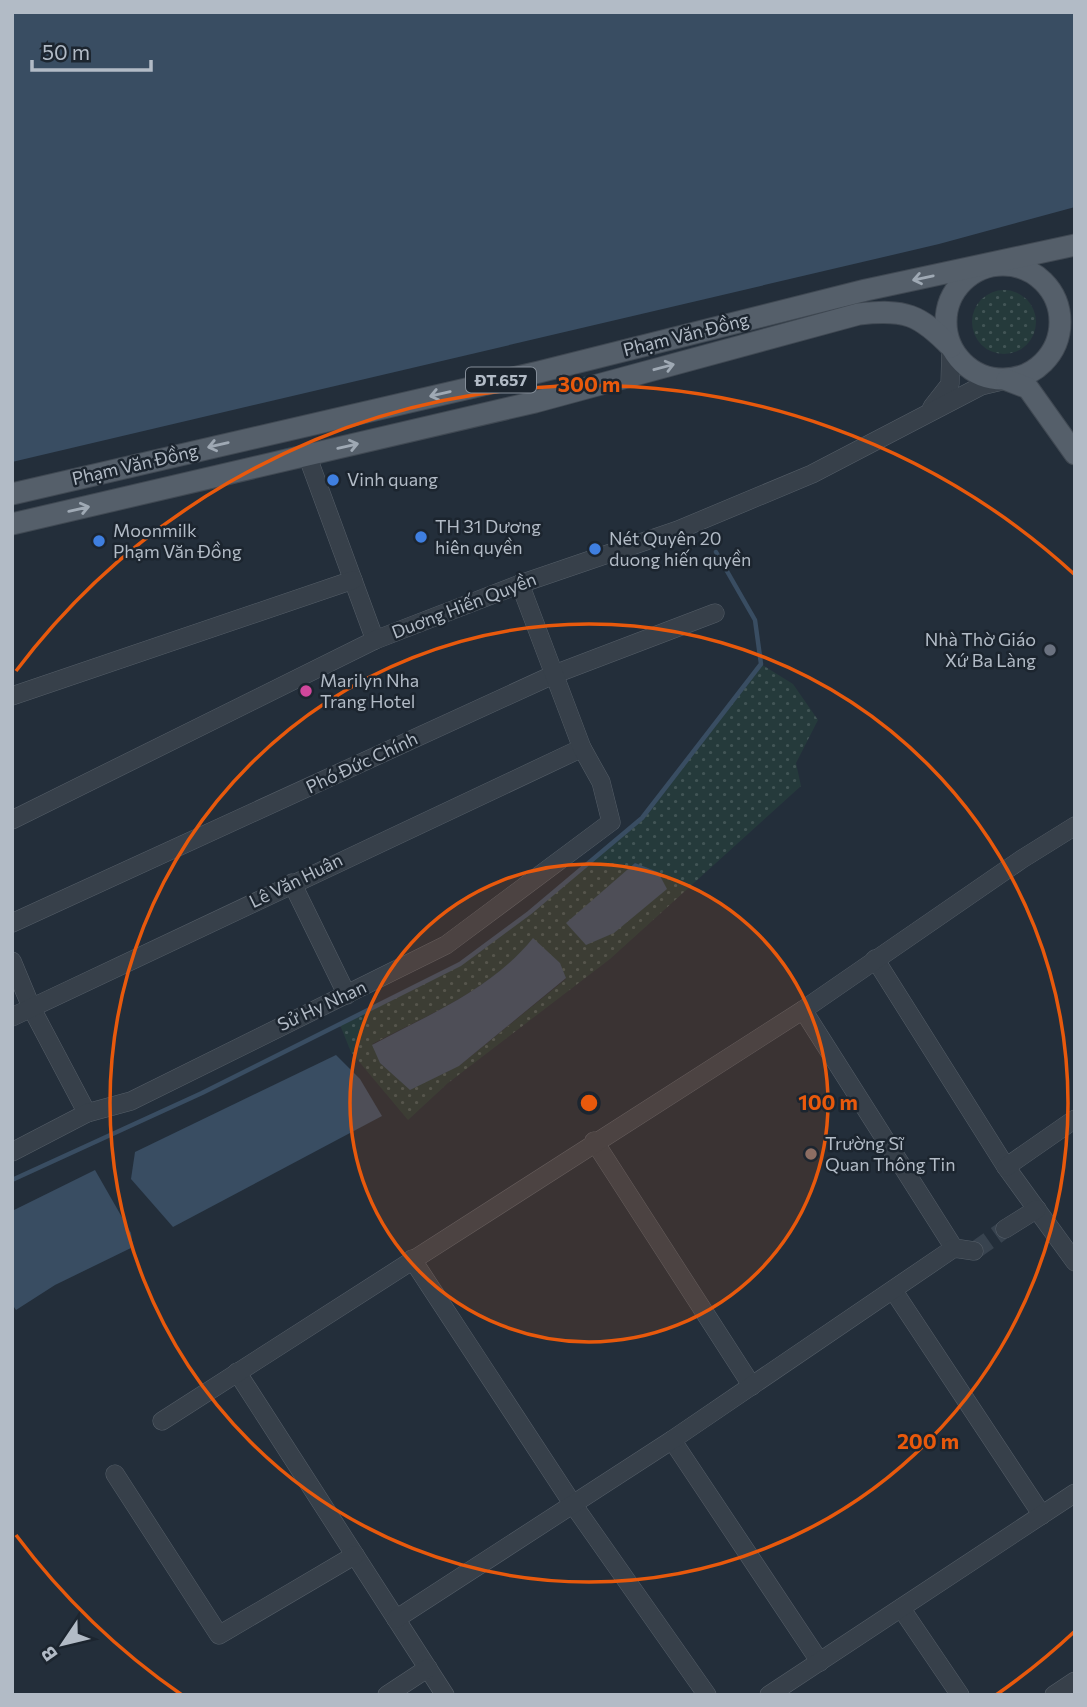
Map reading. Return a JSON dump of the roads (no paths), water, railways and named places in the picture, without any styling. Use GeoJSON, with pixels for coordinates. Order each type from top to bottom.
{"type":"FeatureCollection","features":[{"type":"Feature","properties":{"kind":"main road","name":"Phạm Văn Đồng"},"geometry":{"type":"LineString","coordinates":[[12,494],[540,372],[866,290],[1075,245]]}},
{"type":"Feature","properties":{"kind":"main road","name":"ĐT.657"},"geometry":{"type":"LineString","coordinates":[[1006,380],[989,378],[974,371],[951,347],[946,313],[951,296],[974,272],[990,265],[1007,264],[1025,268],[1040,277],[1059,306],[1061,323],[1051,356]]}},
{"type":"Feature","properties":{"kind":"main road","name":"Phạm Văn Đồng"},"geometry":{"type":"LineString","coordinates":[[12,524],[535,402],[859,314],[910,314],[932,327],[951,347]]}},
{"type":"Feature","properties":{"kind":"main road"},"geometry":{"type":"LineString","coordinates":[[1006,380],[1023,377],[1039,368],[1075,339]]}},
{"type":"Feature","properties":{"kind":"main road"},"geometry":{"type":"LineString","coordinates":[[1042,404],[1042,374],[1051,356]]}},
{"type":"Feature","properties":{"kind":"main road"},"geometry":{"type":"LineString","coordinates":[[1006,380],[1028,388],[1042,404],[1075,454]]}},
{"type":"Feature","properties":{"kind":"street","name":"Duơng Hiến Quyền"},"geometry":{"type":"LineString","coordinates":[[925,414],[943,397],[950,384],[951,347]]}},
{"type":"Feature","properties":{"kind":"street","name":"Duơng Hiến Quyền"},"geometry":{"type":"LineString","coordinates":[[12,820],[374,639],[520,584],[678,530],[800,480],[981,386],[1006,380]]}},
{"type":"Feature","properties":{"kind":"street"},"geometry":{"type":"LineString","coordinates":[[307,455],[374,639]]}},
{"type":"Feature","properties":{"kind":"street"},"geometry":{"type":"LineString","coordinates":[[12,696],[353,580]]}},
{"type":"Feature","properties":{"kind":"street"},"geometry":{"type":"LineString","coordinates":[[520,584],[582,748]]}},
{"type":"Feature","properties":{"kind":"street","name":"Phó Đức Chính"},"geometry":{"type":"LineString","coordinates":[[12,923],[555,674],[715,613]]}},
{"type":"Feature","properties":{"kind":"street","name":"Sử Hy Nhan"},"geometry":{"type":"LineString","coordinates":[[12,1152],[87,1113],[131,1101],[446,944],[611,822],[601,782],[582,748]]}},
{"type":"Feature","properties":{"kind":"street","name":"Lê Văn Huân"},"geometry":{"type":"LineString","coordinates":[[12,1017],[582,748]]}},
{"type":"Feature","properties":{"kind":"street"},"geometry":{"type":"LineString","coordinates":[[162,1421],[594,1141],[803,1010],[1075,826]]}},
{"type":"Feature","properties":{"kind":"street"},"geometry":{"type":"LineString","coordinates":[[292,883],[347,995]]}},
{"type":"Feature","properties":{"kind":"street"},"geometry":{"type":"LineString","coordinates":[[875,960],[1006,1167],[1074,1259]]}},
{"type":"Feature","properties":{"kind":"street"},"geometry":{"type":"LineString","coordinates":[[12,961],[32,1009],[87,1113]]}},
{"type":"Feature","properties":{"kind":"street"},"geometry":{"type":"LineString","coordinates":[[803,1010],[954,1248]]}},
{"type":"Feature","properties":{"kind":"street"},"geometry":{"type":"LineString","coordinates":[[1006,1167],[1075,1119]]}},
{"type":"Feature","properties":{"kind":"street"},"geometry":{"type":"LineString","coordinates":[[594,1141],[752,1386]]}},
{"type":"Feature","properties":{"kind":"street"},"geometry":{"type":"LineString","coordinates":[[1005,1229],[1037,1209]]}},
{"type":"Feature","properties":{"kind":"street"},"geometry":{"type":"LineString","coordinates":[[396,1619],[672,1440],[954,1248],[974,1251]]}},
{"type":"Feature","properties":{"kind":"street"},"geometry":{"type":"LineString","coordinates":[[412,1259],[572,1503],[707,1695]]}},
{"type":"Feature","properties":{"kind":"street"},"geometry":{"type":"LineString","coordinates":[[893,1290],[1042,1515]]}},
{"type":"Feature","properties":{"kind":"street"},"geometry":{"type":"LineString","coordinates":[[237,1372],[445,1695]]}},
{"type":"Feature","properties":{"kind":"street"},"geometry":{"type":"LineString","coordinates":[[672,1440],[820,1662]]}},
{"type":"Feature","properties":{"kind":"street"},"geometry":{"type":"LineString","coordinates":[[115,1474],[219,1635],[355,1555]]}},
{"type":"Feature","properties":{"kind":"street"},"geometry":{"type":"LineString","coordinates":[[769,1695],[1075,1493]]}},
{"type":"Feature","properties":{"kind":"street"},"geometry":{"type":"LineString","coordinates":[[901,1608],[960,1695]]}},
{"type":"Feature","properties":{"kind":"street"},"geometry":{"type":"LineString","coordinates":[[387,1695],[428,1668]]}},
{"type":"Feature","properties":{"kind":"street"},"geometry":{"type":"LineString","coordinates":[[1054,1695],[1075,1681]]}},
{"type":"Feature","properties":{"kind":"water"},"geometry":{"type":"Polygon","coordinates":[[[12,12],[1075,12],[1075,207],[939,244],[12,462],[12,12]]]}},
{"type":"Feature","properties":{"kind":"water"},"geometry":{"type":"Polygon","coordinates":[[[635,863],[658,872],[667,889],[614,933],[586,945],[566,923],[635,863]]]}},
{"type":"Feature","properties":{"kind":"water"},"geometry":{"type":"Polygon","coordinates":[[[533,938],[560,963],[566,978],[459,1066],[410,1090],[380,1063],[372,1045],[479,986],[517,956],[533,938]]]}},
{"type":"Feature","properties":{"kind":"water"},"geometry":{"type":"Polygon","coordinates":[[[336,1055],[360,1079],[382,1116],[173,1227],[131,1179],[135,1152],[336,1055]]]}},
{"type":"Feature","properties":{"kind":"water"},"geometry":{"type":"Polygon","coordinates":[[[95,1170],[131,1233],[133,1247],[55,1285],[16,1310],[12,1304],[12,1211],[95,1170]]]}},
{"type":"Feature","properties":{"kind":"waterway"},"geometry":{"type":"LineString","coordinates":[[12,1180],[202,1093],[460,964],[529,913],[642,818],[761,664],[755,620],[716,552]]}},
{"type":"Feature","properties":{"kind":"tunnel"},"geometry":{"type":"LineString","coordinates":[[974,1251],[1005,1229]]}},
{"type":"Feature","properties":{"kind":"place","name":"Vinh quang"},"geometry":{"type":"Point","coordinates":[333,480]}},
{"type":"Feature","properties":{"kind":"place","name":"TH 31 Dương hiên quyền"},"geometry":{"type":"Point","coordinates":[421,537]}},
{"type":"Feature","properties":{"kind":"place","name":"Moonmilk Phạm Văn Đồng"},"geometry":{"type":"Point","coordinates":[99,541]}},
{"type":"Feature","properties":{"kind":"place","name":"Nét Quyên 20 duong hiến quyền"},"geometry":{"type":"Point","coordinates":[595,549]}},
{"type":"Feature","properties":{"kind":"place","name":"Nhà Thờ Giáo Xứ Ba Làng"},"geometry":{"type":"Point","coordinates":[1050,650]}},
{"type":"Feature","properties":{"kind":"place","name":"Marilyn Nha Trang Hotel"},"geometry":{"type":"Point","coordinates":[306,691]}},
{"type":"Feature","properties":{"kind":"place","name":"Trường Sĩ Quan Thông Tin"},"geometry":{"type":"Point","coordinates":[811,1154]}}]}
